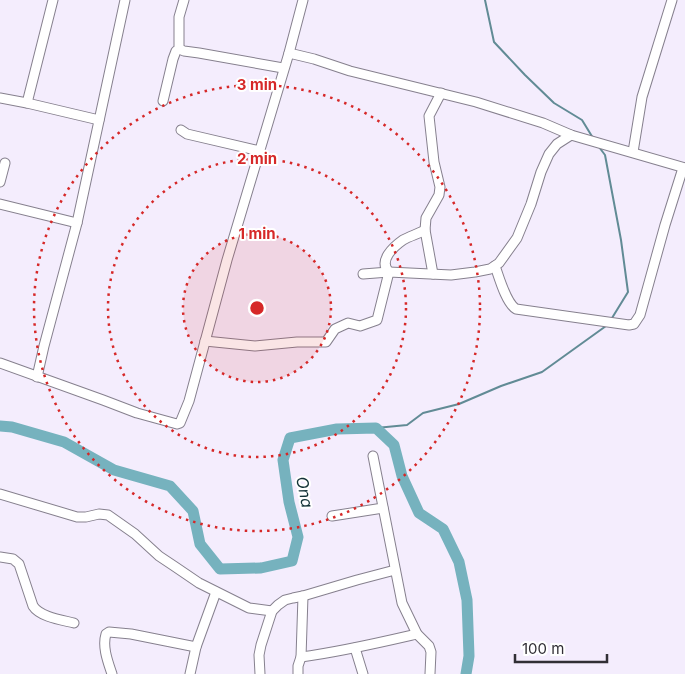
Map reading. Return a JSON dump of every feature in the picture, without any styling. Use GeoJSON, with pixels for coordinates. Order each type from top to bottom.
{"type":"FeatureCollection","features":[{"type":"Feature","properties":{"kind":"street"},"geometry":{"type":"LineString","coordinates":[[27,103],[53,0]]}},
{"type":"Feature","properties":{"kind":"street"},"geometry":{"type":"LineString","coordinates":[[38,377],[44,346],[77,222],[125,0]]}},
{"type":"Feature","properties":{"kind":"street"},"geometry":{"type":"LineString","coordinates":[[163,101],[173,59],[179,48],[179,16],[184,0]]}},
{"type":"Feature","properties":{"kind":"street"},"geometry":{"type":"LineString","coordinates":[[0,363],[137,414],[179,424],[189,401],[227,260],[303,0]]}},
{"type":"Feature","properties":{"kind":"street"},"geometry":{"type":"LineString","coordinates":[[633,152],[642,97],[672,0]]}},
{"type":"Feature","properties":{"kind":"street"},"geometry":{"type":"LineString","coordinates":[[179,48],[184,51],[200,52],[283,68]]}},
{"type":"Feature","properties":{"kind":"street"},"geometry":{"type":"LineString","coordinates":[[289,53],[350,71],[476,102],[542,123],[571,135],[684,168],[665,226],[646,298],[640,315],[634,324],[609,323],[515,308],[509,301],[494,266]]}},
{"type":"Feature","properties":{"kind":"street"},"geometry":{"type":"LineString","coordinates":[[434,274],[425,230],[426,218],[439,193],[440,187],[434,162],[429,116],[441,94]]}},
{"type":"Feature","properties":{"kind":"street"},"geometry":{"type":"LineString","coordinates":[[0,98],[99,120]]}},
{"type":"Feature","properties":{"kind":"street"},"geometry":{"type":"LineString","coordinates":[[181,130],[187,134],[260,151]]}},
{"type":"Feature","properties":{"kind":"street"},"geometry":{"type":"LineString","coordinates":[[363,274],[389,272],[451,274],[490,269],[499,263],[517,238],[549,154],[557,144],[571,135]]}},
{"type":"Feature","properties":{"kind":"street"},"geometry":{"type":"LineString","coordinates":[[0,182],[5,163]]}},
{"type":"Feature","properties":{"kind":"street"},"geometry":{"type":"LineString","coordinates":[[0,204],[77,222]]}},
{"type":"Feature","properties":{"kind":"street"},"geometry":{"type":"LineString","coordinates":[[389,272],[384,264],[390,252],[402,241],[425,230]]}},
{"type":"Feature","properties":{"kind":"street"},"geometry":{"type":"LineString","coordinates":[[205,341],[255,346],[296,342],[326,342],[334,329],[348,323],[360,326],[377,320],[389,272]]}},
{"type":"Feature","properties":{"kind":"street"},"geometry":{"type":"LineString","coordinates":[[373,456],[402,603],[417,634],[429,646],[431,652],[430,674]]}},
{"type":"Feature","properties":{"kind":"street"},"geometry":{"type":"LineString","coordinates":[[0,494],[77,517],[108,514],[135,534],[159,556],[216,592],[249,608],[272,611]]}},
{"type":"Feature","properties":{"kind":"street"},"geometry":{"type":"LineString","coordinates":[[332,516],[382,508]]}},
{"type":"Feature","properties":{"kind":"street"},"geometry":{"type":"LineString","coordinates":[[0,557],[13,559],[19,564],[36,610],[42,614],[74,623]]}},
{"type":"Feature","properties":{"kind":"street"},"geometry":{"type":"LineString","coordinates":[[260,674],[261,645],[272,611],[285,600],[395,570]]}},
{"type":"Feature","properties":{"kind":"street"},"geometry":{"type":"LineString","coordinates":[[190,674],[196,647],[216,592]]}},
{"type":"Feature","properties":{"kind":"street"},"geometry":{"type":"LineString","coordinates":[[298,674],[301,657],[303,596]]}},
{"type":"Feature","properties":{"kind":"street"},"geometry":{"type":"LineString","coordinates":[[112,674],[106,656],[104,640],[109,632],[131,634],[196,647]]}},
{"type":"Feature","properties":{"kind":"street"},"geometry":{"type":"LineString","coordinates":[[301,657],[355,648],[417,634]]}},
{"type":"Feature","properties":{"kind":"street"},"geometry":{"type":"LineString","coordinates":[[355,648],[363,674]]}},
{"type":"Feature","properties":{"kind":"waterway"},"geometry":{"type":"LineString","coordinates":[[485,0],[494,42],[554,103],[582,120],[593,138]]}},
{"type":"Feature","properties":{"kind":"waterway"},"geometry":{"type":"LineString","coordinates":[[599,147],[605,155],[621,240],[628,292],[612,318]]}},
{"type":"Feature","properties":{"kind":"waterway"},"geometry":{"type":"LineString","coordinates":[[376,428],[407,425],[423,413],[459,404],[501,386],[542,372],[606,326]]}},
{"type":"Feature","properties":{"kind":"waterway","name":"Ona"},"geometry":{"type":"LineString","coordinates":[[0,426],[12,427],[64,442],[114,470],[170,486],[193,511],[200,544],[220,569],[261,568],[292,561],[298,537],[289,502],[283,460],[290,438],[337,429],[376,428],[394,445],[402,476],[419,513],[443,529],[459,562],[467,600],[469,656],[466,674]]}}]}
